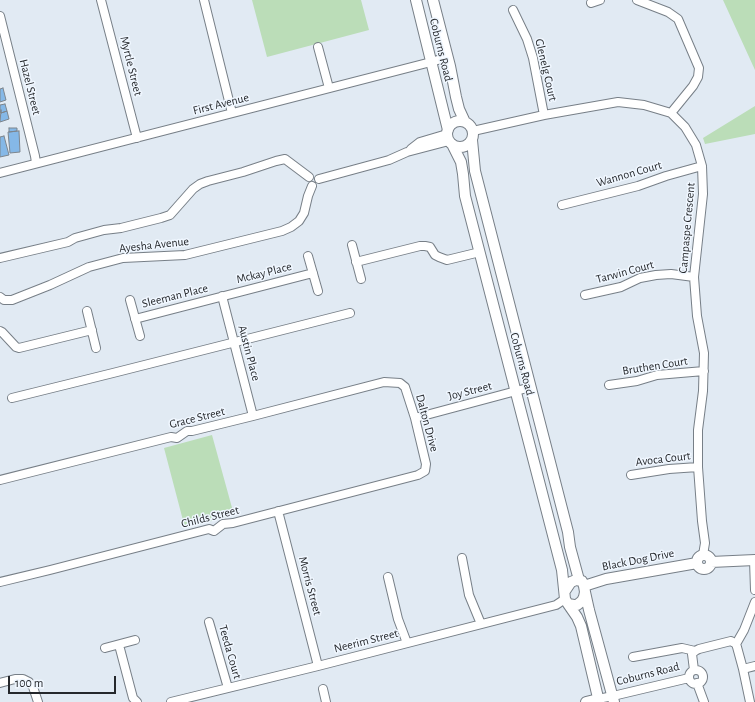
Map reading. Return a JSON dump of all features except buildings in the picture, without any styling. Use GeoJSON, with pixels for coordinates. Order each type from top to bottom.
{"type":"FeatureCollection","features":[{"type":"Feature","properties":{"kind":"street","name":"Myrtle Street"},"geometry":{"type":"LineString","coordinates":[[101,0],[137,138]]}},
{"type":"Feature","properties":{"kind":"street"},"geometry":{"type":"LineString","coordinates":[[204,0],[232,113]]}},
{"type":"Feature","properties":{"kind":"street","name":"Coburns Road"},"geometry":{"type":"LineString","coordinates":[[416,0],[449,137],[461,162],[465,196],[562,570],[566,598],[581,626],[599,700],[614,699],[689,678]]}},
{"type":"Feature","properties":{"kind":"street","name":"Coburns Road"},"geometry":{"type":"LineString","coordinates":[[433,0],[448,57],[459,109],[465,122]]}},
{"type":"Feature","properties":{"kind":"street"},"geometry":{"type":"LineString","coordinates":[[591,3],[600,0]]}},
{"type":"Feature","properties":{"kind":"street"},"geometry":{"type":"LineString","coordinates":[[637,0],[668,12],[678,19],[699,68],[698,77],[671,113]]}},
{"type":"Feature","properties":{"kind":"street","name":"Glenelg Court"},"geometry":{"type":"LineString","coordinates":[[513,10],[531,51],[544,115]]}},
{"type":"Feature","properties":{"kind":"street","name":"Hazel Street"},"geometry":{"type":"LineString","coordinates":[[1,21],[36,163]]}},
{"type":"Feature","properties":{"kind":"street"},"geometry":{"type":"LineString","coordinates":[[318,48],[329,88]]}},
{"type":"Feature","properties":{"kind":"street","name":"First Avenue"},"geometry":{"type":"LineString","coordinates":[[0,172],[448,57]]}},
{"type":"Feature","properties":{"kind":"street","name":"Campaspe Crescent"},"geometry":{"type":"LineString","coordinates":[[472,136],[544,115],[588,106],[618,102],[644,105],[671,113],[685,127],[696,146],[702,166],[703,194],[694,277],[697,316],[704,353],[703,391],[698,430],[698,467],[705,543],[700,559]]}},
{"type":"Feature","properties":{"kind":"street"},"geometry":{"type":"LineString","coordinates":[[461,121],[469,124],[472,136],[469,144],[456,147],[449,137],[453,123],[461,121]]}},
{"type":"Feature","properties":{"kind":"street","name":"Coburns Road"},"geometry":{"type":"LineString","coordinates":[[472,136],[475,171],[568,532],[574,565],[583,586],[614,699]]}},
{"type":"Feature","properties":{"kind":"street"},"geometry":{"type":"LineString","coordinates":[[312,186],[318,185],[320,179],[389,160],[407,152],[420,142],[449,137]]}},
{"type":"Feature","properties":{"kind":"street","name":"Ayesha Avenue"},"geometry":{"type":"LineString","coordinates":[[0,258],[68,242],[75,238],[104,230],[121,228],[161,218],[170,214],[193,189],[200,184],[244,172],[276,161],[285,159],[310,176],[316,175],[320,179]]}},
{"type":"Feature","properties":{"kind":"street","name":"Wannon Court"},"geometry":{"type":"LineString","coordinates":[[562,205],[638,186],[702,166]]}},
{"type":"Feature","properties":{"kind":"street","name":"Ayesha Avenue"},"geometry":{"type":"LineString","coordinates":[[0,297],[4,300],[12,300],[89,267],[123,258],[185,255],[282,231],[299,221],[304,212],[312,186],[308,183],[310,176]]}},
{"type":"Feature","properties":{"kind":"street"},"geometry":{"type":"LineString","coordinates":[[352,245],[361,279]]}},
{"type":"Feature","properties":{"kind":"street"},"geometry":{"type":"LineString","coordinates":[[356,262],[420,246],[430,247],[439,258],[447,260],[480,252]]}},
{"type":"Feature","properties":{"kind":"street"},"geometry":{"type":"LineString","coordinates":[[308,256],[318,291]]}},
{"type":"Feature","properties":{"kind":"street","name":"Mckay Place"},"geometry":{"type":"LineString","coordinates":[[222,296],[313,273]]}},
{"type":"Feature","properties":{"kind":"street","name":"Tarwin Court"},"geometry":{"type":"LineString","coordinates":[[585,295],[621,287],[640,278],[656,275],[670,274],[694,277]]}},
{"type":"Feature","properties":{"kind":"street","name":"Sleeman Place"},"geometry":{"type":"LineString","coordinates":[[135,319],[222,296]]}},
{"type":"Feature","properties":{"kind":"street","name":"Austin Place"},"geometry":{"type":"LineString","coordinates":[[222,296],[253,416]]}},
{"type":"Feature","properties":{"kind":"street","name":"Sleeman Place"},"geometry":{"type":"LineString","coordinates":[[130,300],[140,336]]}},
{"type":"Feature","properties":{"kind":"street"},"geometry":{"type":"LineString","coordinates":[[87,311],[96,348]]}},
{"type":"Feature","properties":{"kind":"street"},"geometry":{"type":"LineString","coordinates":[[12,398],[350,313]]}},
{"type":"Feature","properties":{"kind":"street"},"geometry":{"type":"LineString","coordinates":[[0,331],[16,347],[19,348],[92,330]]}},
{"type":"Feature","properties":{"kind":"street","name":"Bruthen Court"},"geometry":{"type":"LineString","coordinates":[[609,386],[657,376],[704,371]]}},
{"type":"Feature","properties":{"kind":"street","name":"Grace Street"},"geometry":{"type":"LineString","coordinates":[[0,480],[171,437],[177,438],[187,431],[253,416],[384,382],[400,383]]}},
{"type":"Feature","properties":{"kind":"street","name":"Dalton Drive"},"geometry":{"type":"LineString","coordinates":[[400,383],[405,387],[415,418],[426,464],[425,471]]}},
{"type":"Feature","properties":{"kind":"street","name":"Joy Street"},"geometry":{"type":"LineString","coordinates":[[415,418],[531,387]]}},
{"type":"Feature","properties":{"kind":"street","name":"Avoca Court"},"geometry":{"type":"LineString","coordinates":[[631,475],[669,469],[698,467]]}},
{"type":"Feature","properties":{"kind":"street","name":"Childs Street"},"geometry":{"type":"LineString","coordinates":[[0,580],[50,570],[209,529],[214,531],[223,524],[233,524],[418,475],[425,471]]}},
{"type":"Feature","properties":{"kind":"street","name":"Morris Street"},"geometry":{"type":"LineString","coordinates":[[278,511],[318,666]]}},
{"type":"Feature","properties":{"kind":"street"},"geometry":{"type":"LineString","coordinates":[[462,558],[469,595],[481,624]]}},
{"type":"Feature","properties":{"kind":"street","name":"Black Dog Drive"},"geometry":{"type":"LineString","coordinates":[[583,586],[606,579],[700,559],[700,567],[704,568],[708,567],[711,562],[754,560]]}},
{"type":"Feature","properties":{"kind":"street"},"geometry":{"type":"LineString","coordinates":[[754,560],[755,590]]}},
{"type":"Feature","properties":{"kind":"street"},"geometry":{"type":"LineString","coordinates":[[388,577],[398,619],[407,643]]}},
{"type":"Feature","properties":{"kind":"street"},"geometry":{"type":"LineString","coordinates":[[576,580],[583,586],[584,597],[577,605],[566,598],[571,582],[576,580]]}},
{"type":"Feature","properties":{"kind":"street","name":"Neerim Street"},"geometry":{"type":"LineString","coordinates":[[171,702],[556,605],[566,598]]}},
{"type":"Feature","properties":{"kind":"street"},"geometry":{"type":"LineString","coordinates":[[736,644],[744,630],[755,602]]}},
{"type":"Feature","properties":{"kind":"street","name":"Teeda Court"},"geometry":{"type":"LineString","coordinates":[[209,622],[228,688]]}},
{"type":"Feature","properties":{"kind":"street"},"geometry":{"type":"LineString","coordinates":[[105,648],[135,640]]}},
{"type":"Feature","properties":{"kind":"street"},"geometry":{"type":"LineString","coordinates":[[694,670],[692,654],[695,651],[699,648],[731,641],[736,644],[737,647],[750,702]]}},
{"type":"Feature","properties":{"kind":"street"},"geometry":{"type":"LineString","coordinates":[[119,645],[133,698],[137,702]]}},
{"type":"Feature","properties":{"kind":"street"},"geometry":{"type":"LineString","coordinates":[[632,657],[682,648],[695,651]]}},
{"type":"Feature","properties":{"kind":"street"},"geometry":{"type":"LineString","coordinates":[[743,669],[755,666]]}},
{"type":"Feature","properties":{"kind":"street"},"geometry":{"type":"LineString","coordinates":[[694,670],[700,671],[702,675],[702,680],[695,684],[691,682],[689,678],[690,673],[694,670]]}},
{"type":"Feature","properties":{"kind":"street"},"geometry":{"type":"LineString","coordinates":[[0,682],[23,679],[29,682],[33,687],[38,702]]}},
{"type":"Feature","properties":{"kind":"street"},"geometry":{"type":"LineString","coordinates":[[698,683],[704,702]]}},
{"type":"Feature","properties":{"kind":"street"},"geometry":{"type":"LineString","coordinates":[[323,689],[326,702]]}},
{"type":"Feature","properties":{"kind":"street"},"geometry":{"type":"LineString","coordinates":[[586,702],[599,700]]}},
{"type":"Feature","properties":{"kind":"green space"},"geometry":{"type":"Polygon","coordinates":[[[252,0],[361,0],[369,30],[267,57],[252,0]]]}},
{"type":"Feature","properties":{"kind":"green space"},"geometry":{"type":"Polygon","coordinates":[[[723,0],[755,0],[755,70],[723,0]]]}},
{"type":"Feature","properties":{"kind":"green space"},"geometry":{"type":"Polygon","coordinates":[[[755,106],[755,134],[705,144],[703,138],[755,106]]]}},
{"type":"Feature","properties":{"kind":"green space"},"geometry":{"type":"Polygon","coordinates":[[[212,435],[234,515],[185,528],[164,448],[212,435]]]}}]}
